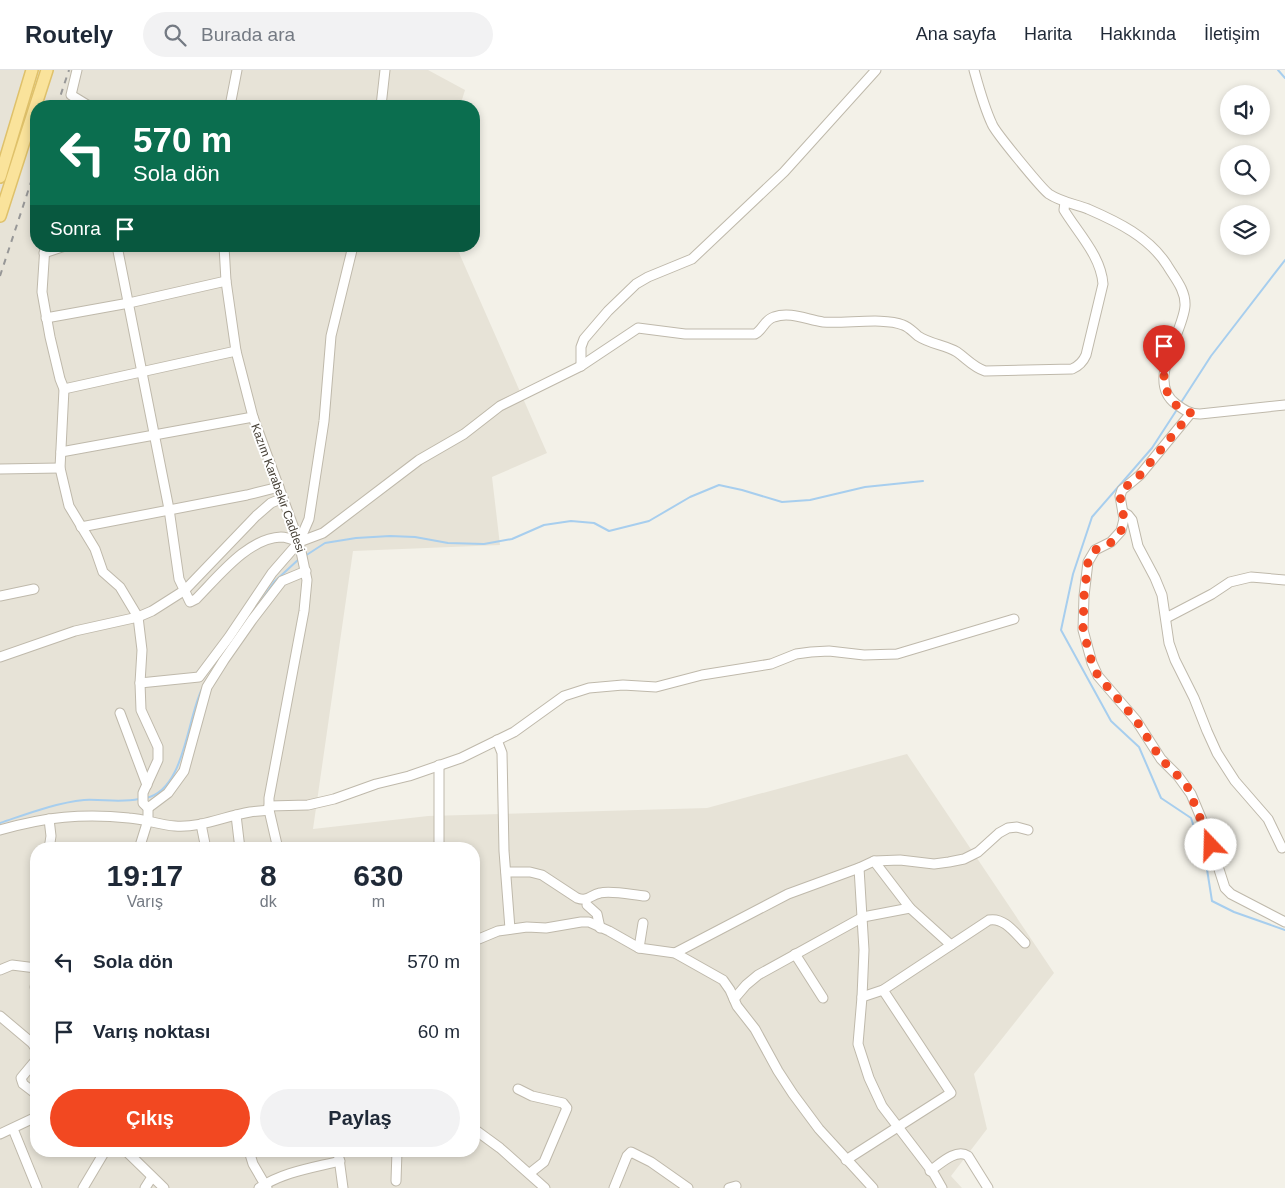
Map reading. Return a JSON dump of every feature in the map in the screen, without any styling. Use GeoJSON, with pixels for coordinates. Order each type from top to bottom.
{"type":"FeatureCollection","features":[{"type":"Feature","properties":{"kind":"main road"},"geometry":{"type":"LineString","coordinates":[[0,176],[32,70]]}},
{"type":"Feature","properties":{"kind":"main road"},"geometry":{"type":"LineString","coordinates":[[37,100],[46,70]]}},
{"type":"Feature","properties":{"kind":"main road"},"geometry":{"type":"LineString","coordinates":[[0,216],[30,121]]}},
{"type":"Feature","properties":{"kind":"street"},"geometry":{"type":"LineString","coordinates":[[77,70],[71,96],[78,100]]}},
{"type":"Feature","properties":{"kind":"street"},"geometry":{"type":"LineString","coordinates":[[231,100],[237,70]]}},
{"type":"Feature","properties":{"kind":"street"},"geometry":{"type":"LineString","coordinates":[[382,100],[385,70]]}},
{"type":"Feature","properties":{"kind":"street"},"geometry":{"type":"LineString","coordinates":[[581,366],[581,347],[584,339],[608,311],[636,284],[648,277],[692,259],[784,172],[876,70]]}},
{"type":"Feature","properties":{"kind":"street"},"geometry":{"type":"LineString","coordinates":[[118,252],[169,509],[179,579],[190,602],[240,555],[264,541],[282,537],[299,542],[323,533],[420,460],[464,434],[500,406],[581,366],[638,328],[685,334],[754,334],[762,330],[768,321],[776,316],[806,318],[827,322],[896,322],[909,328],[918,336],[950,348],[959,353],[976,368],[985,371],[1072,369],[1082,362],[1086,355],[1103,284],[1102,272],[1065,205],[1047,192],[992,126],[974,70]]}},
{"type":"Feature","properties":{"kind":"street"},"geometry":{"type":"LineString","coordinates":[[1065,205],[1088,209],[1144,238],[1161,256],[1181,288],[1185,300],[1184,311],[1164,376],[1167,393],[1172,401],[1188,412],[1200,414],[1285,405]]}},
{"type":"Feature","properties":{"kind":"street"},"geometry":{"type":"LineString","coordinates":[[45,252],[42,292],[46,318],[64,390],[60,468],[69,506],[95,549],[104,572],[120,587],[138,617],[142,650],[141,710],[158,747],[158,760],[145,797]]}},
{"type":"Feature","properties":{"kind":"street","name":"Kazım Karabekir Caddesi"},"geometry":{"type":"LineString","coordinates":[[224,252],[226,281],[236,352],[252,417],[299,542],[308,580],[269,808],[276,842]]}},
{"type":"Feature","properties":{"kind":"street"},"geometry":{"type":"LineString","coordinates":[[140,682],[199,677],[229,637],[272,573],[299,542],[309,520],[324,421],[332,336],[352,252]]}},
{"type":"Feature","properties":{"kind":"street"},"geometry":{"type":"LineString","coordinates":[[46,318],[129,303],[226,281]]}},
{"type":"Feature","properties":{"kind":"street"},"geometry":{"type":"LineString","coordinates":[[64,390],[141,371],[236,352]]}},
{"type":"Feature","properties":{"kind":"street"},"geometry":{"type":"LineString","coordinates":[[1188,412],[1140,475],[1122,490],[1120,496],[1124,523],[1112,542],[1095,550],[1088,562],[1083,630],[1092,663],[1098,676],[1143,729],[1161,759],[1192,794],[1207,832],[1225,888],[1231,894],[1285,922]]}},
{"type":"Feature","properties":{"kind":"street"},"geometry":{"type":"LineString","coordinates":[[61,452],[252,417]]}},
{"type":"Feature","properties":{"kind":"street"},"geometry":{"type":"LineString","coordinates":[[0,469],[60,468]]}},
{"type":"Feature","properties":{"kind":"street"},"geometry":{"type":"LineString","coordinates":[[81,526],[247,495],[279,486]]}},
{"type":"Feature","properties":{"kind":"street"},"geometry":{"type":"LineString","coordinates":[[0,657],[75,631],[138,617],[152,611],[185,590],[256,516],[271,503],[283,498]]}},
{"type":"Feature","properties":{"kind":"street"},"geometry":{"type":"LineString","coordinates":[[1123,512],[1132,520],[1138,546],[1159,587],[1172,651],[1212,742],[1235,781],[1268,819],[1282,848]]}},
{"type":"Feature","properties":{"kind":"street"},"geometry":{"type":"LineString","coordinates":[[145,797],[168,793],[184,771],[207,687],[252,620],[282,581],[306,571]]}},
{"type":"Feature","properties":{"kind":"street"},"geometry":{"type":"LineString","coordinates":[[1166,618],[1212,594],[1230,582],[1251,577],[1285,580]]}},
{"type":"Feature","properties":{"kind":"street"},"geometry":{"type":"LineString","coordinates":[[0,596],[34,589]]}},
{"type":"Feature","properties":{"kind":"street"},"geometry":{"type":"LineString","coordinates":[[0,830],[68,816],[148,820],[174,826],[201,824],[269,808],[324,802],[376,784],[409,776],[484,748],[522,727],[564,696],[589,688],[624,685],[656,687],[702,675],[772,664],[796,654],[811,652],[829,651],[864,655],[897,654],[1014,619]]}},
{"type":"Feature","properties":{"kind":"street"},"geometry":{"type":"LineString","coordinates":[[120,713],[145,797],[148,820],[141,842]]}},
{"type":"Feature","properties":{"kind":"street"},"geometry":{"type":"LineString","coordinates":[[497,740],[502,753],[510,929]]}},
{"type":"Feature","properties":{"kind":"street"},"geometry":{"type":"LineString","coordinates":[[439,765],[439,842]]}},
{"type":"Feature","properties":{"kind":"street"},"geometry":{"type":"LineString","coordinates":[[236,815],[239,842]]}},
{"type":"Feature","properties":{"kind":"street"},"geometry":{"type":"LineString","coordinates":[[49,819],[50,842]]}},
{"type":"Feature","properties":{"kind":"street"},"geometry":{"type":"LineString","coordinates":[[201,824],[205,842]]}},
{"type":"Feature","properties":{"kind":"street"},"geometry":{"type":"LineString","coordinates":[[675,953],[788,894],[874,861],[900,860],[934,864],[964,859],[978,852],[999,833],[1008,828],[1017,827],[1028,830]]}},
{"type":"Feature","properties":{"kind":"street"},"geometry":{"type":"LineString","coordinates":[[874,861],[910,908],[951,945]]}},
{"type":"Feature","properties":{"kind":"street"},"geometry":{"type":"LineString","coordinates":[[859,868],[864,950],[858,1044],[869,1078],[882,1106],[942,1188]]}},
{"type":"Feature","properties":{"kind":"street"},"geometry":{"type":"LineString","coordinates":[[506,872],[536,873],[552,881],[577,898],[587,902],[597,914],[600,928]]}},
{"type":"Feature","properties":{"kind":"street"},"geometry":{"type":"LineString","coordinates":[[584,922],[587,902],[602,892],[645,896]]}},
{"type":"Feature","properties":{"kind":"street"},"geometry":{"type":"LineString","coordinates":[[734,999],[752,980],[863,917],[910,908]]}},
{"type":"Feature","properties":{"kind":"street"},"geometry":{"type":"LineString","coordinates":[[862,997],[883,990],[986,921],[992,919],[1004,922],[1025,944]]}},
{"type":"Feature","properties":{"kind":"street"},"geometry":{"type":"LineString","coordinates":[[480,938],[492,933],[510,929],[527,927],[546,928],[589,922],[639,948],[675,953],[723,980],[737,1006],[755,1029],[793,1094],[819,1129],[873,1188]]}},
{"type":"Feature","properties":{"kind":"street"},"geometry":{"type":"LineString","coordinates":[[639,948],[643,923]]}},
{"type":"Feature","properties":{"kind":"street"},"geometry":{"type":"LineString","coordinates":[[795,954],[823,998]]}},
{"type":"Feature","properties":{"kind":"street"},"geometry":{"type":"LineString","coordinates":[[0,970],[12,965],[30,967]]}},
{"type":"Feature","properties":{"kind":"street"},"geometry":{"type":"LineString","coordinates":[[846,1160],[951,1093],[883,990]]}},
{"type":"Feature","properties":{"kind":"street"},"geometry":{"type":"LineString","coordinates":[[0,1016],[30,1041]]}},
{"type":"Feature","properties":{"kind":"street"},"geometry":{"type":"LineString","coordinates":[[30,1067],[21,1078],[23,1084],[30,1089]]}},
{"type":"Feature","properties":{"kind":"street"},"geometry":{"type":"LineString","coordinates":[[518,1089],[532,1096],[563,1103],[567,1108],[544,1162],[530,1173]]}},
{"type":"Feature","properties":{"kind":"street"},"geometry":{"type":"LineString","coordinates":[[0,1134],[30,1121]]}},
{"type":"Feature","properties":{"kind":"street"},"geometry":{"type":"LineString","coordinates":[[13,1129],[37,1188]]}},
{"type":"Feature","properties":{"kind":"street"},"geometry":{"type":"LineString","coordinates":[[480,1133],[530,1173],[545,1188]]}},
{"type":"Feature","properties":{"kind":"street"},"geometry":{"type":"LineString","coordinates":[[614,1188],[627,1156],[631,1152],[651,1162],[688,1188]]}},
{"type":"Feature","properties":{"kind":"street"},"geometry":{"type":"LineString","coordinates":[[930,1170],[957,1153],[964,1153],[988,1188]]}},
{"type":"Feature","properties":{"kind":"street"},"geometry":{"type":"LineString","coordinates":[[83,1188],[101,1157]]}},
{"type":"Feature","properties":{"kind":"street"},"geometry":{"type":"LineString","coordinates":[[132,1157],[164,1188]]}},
{"type":"Feature","properties":{"kind":"street"},"geometry":{"type":"LineString","coordinates":[[251,1157],[264,1186],[271,1180],[296,1171],[340,1162]]}},
{"type":"Feature","properties":{"kind":"street"},"geometry":{"type":"LineString","coordinates":[[339,1157],[343,1188]]}},
{"type":"Feature","properties":{"kind":"street"},"geometry":{"type":"LineString","coordinates":[[396,1180],[397,1157]]}},
{"type":"Feature","properties":{"kind":"street"},"geometry":{"type":"LineString","coordinates":[[145,1188],[152,1177]]}},
{"type":"Feature","properties":{"kind":"shaded area"},"geometry":{"type":"Polygon","coordinates":[[[0,70],[428,70],[465,90],[462,100],[30,100],[30,252],[459,252],[547,453],[492,477],[500,545],[353,551],[313,829],[428,816],[707,808],[907,754],[1054,973],[974,1074],[987,1129],[951,1176],[962,1188],[0,1188],[0,70]]]}},
{"type":"Feature","properties":{"kind":"waterway"},"geometry":{"type":"LineString","coordinates":[[1278,70],[1285,78]]}},
{"type":"Feature","properties":{"kind":"waterway"},"geometry":{"type":"LineString","coordinates":[[1180,404],[1211,356],[1285,260]]}},
{"type":"Feature","properties":{"kind":"waterway"},"geometry":{"type":"LineString","coordinates":[[1178,408],[1152,448],[1092,517],[1073,574],[1061,630],[1111,721],[1139,747],[1161,798],[1191,818],[1206,863],[1212,901],[1234,912],[1285,930]]}},
{"type":"Feature","properties":{"kind":"waterway"},"geometry":{"type":"LineString","coordinates":[[305,556],[325,543],[356,538],[415,537],[448,543],[484,544],[512,539],[544,525],[571,521],[594,523],[609,531],[649,521],[690,497],[719,485],[782,502],[810,500],[865,487],[923,481]]}},
{"type":"Feature","properties":{"kind":"waterway"},"geometry":{"type":"LineString","coordinates":[[259,604],[274,582],[299,559]]}},
{"type":"Feature","properties":{"kind":"waterway"},"geometry":{"type":"LineString","coordinates":[[146,798],[159,792],[169,782],[177,768],[202,689]]}},
{"type":"Feature","properties":{"kind":"waterway"},"geometry":{"type":"LineString","coordinates":[[0,823],[41,809],[73,801],[125,801],[139,799]]}},
{"type":"Feature","properties":{"kind":"railway"},"geometry":{"type":"LineString","coordinates":[[59,100],[69,70]]}},
{"type":"Feature","properties":{"kind":"railway"},"geometry":{"type":"LineString","coordinates":[[0,276],[30,185]]}},
{"type":"Feature","properties":{"kind":"route"},"geometry":{"type":"LineString","coordinates":[[1164,376],[1170,399],[1186,412],[1191,413],[1140,475],[1122,490],[1120,496],[1124,523],[1121,531],[1112,542],[1095,550],[1088,562],[1085,579],[1083,630],[1092,663],[1098,676],[1146,733],[1157,754],[1165,764],[1188,788],[1211,845]]}}]}
